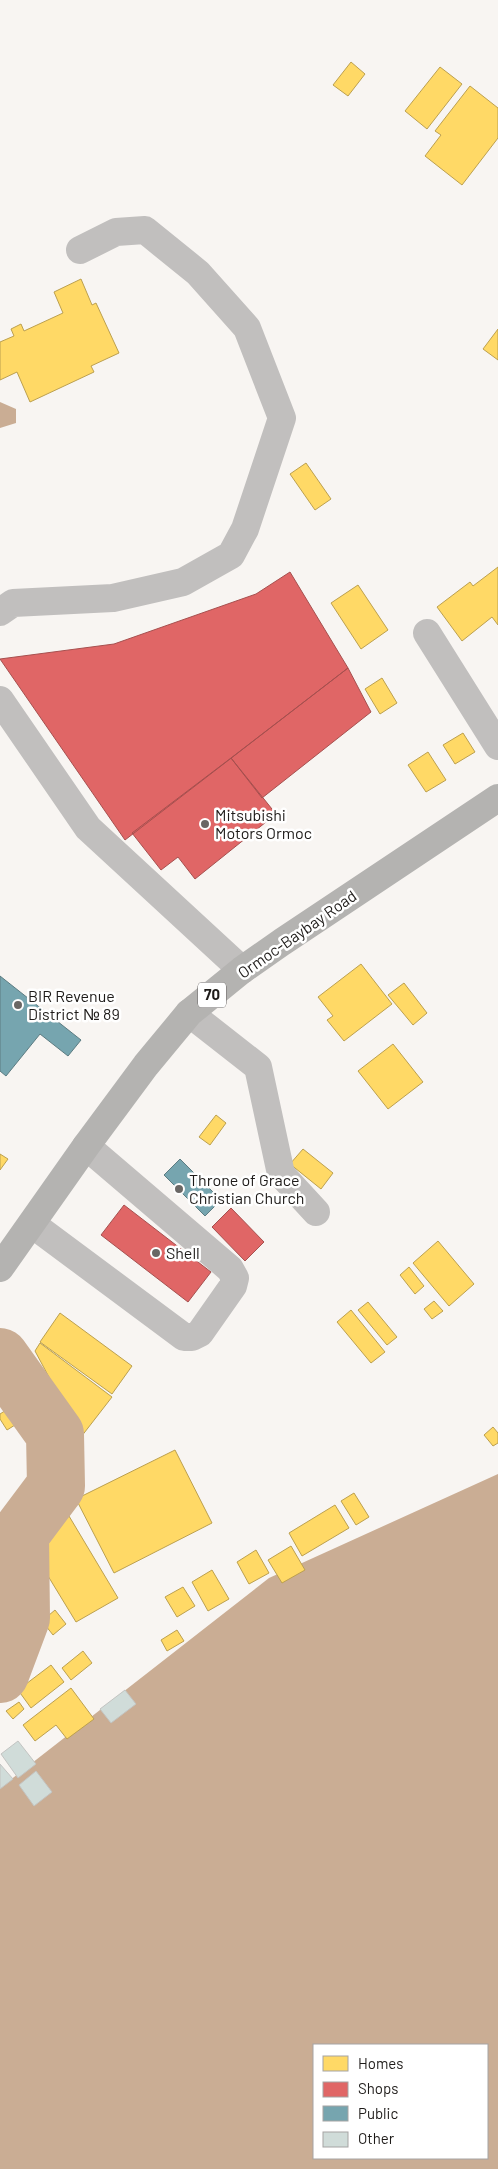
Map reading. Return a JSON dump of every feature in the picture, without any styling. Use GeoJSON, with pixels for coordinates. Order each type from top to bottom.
{"type":"FeatureCollection","features":[{"type":"Feature","properties":{"kind":"highway","name":"Ormoc-Baybay Road"},"geometry":{"type":"LineString","coordinates":[[0,1268],[146,1065],[189,1014],[242,970],[498,798]]}},
{"type":"Feature","properties":{"kind":"lane"},"geometry":{"type":"LineString","coordinates":[[0,612],[13,603],[113,598],[183,582],[231,555],[245,529],[282,418],[246,328],[198,273],[145,230],[116,232],[80,250]]}},
{"type":"Feature","properties":{"kind":"lane"},"geometry":{"type":"LineString","coordinates":[[427,633],[498,746]]}},
{"type":"Feature","properties":{"kind":"lane"},"geometry":{"type":"LineString","coordinates":[[0,700],[88,828],[242,970]]}},
{"type":"Feature","properties":{"kind":"lane"},"geometry":{"type":"LineString","coordinates":[[189,1014],[258,1067],[281,1174],[316,1212]]}},
{"type":"Feature","properties":{"kind":"lane"},"geometry":{"type":"LineString","coordinates":[[32,1224],[184,1337],[192,1337],[200,1333],[233,1286],[234,1278],[230,1269],[86,1146]]}},
{"type":"Feature","properties":{"kind":"shaded area"},"geometry":{"type":"Polygon","coordinates":[[[0,402],[16,409],[16,423],[0,428],[0,402]]]}},
{"type":"Feature","properties":{"kind":"shaded area"},"geometry":{"type":"Polygon","coordinates":[[[498,1474],[498,2169],[0,2169],[0,1788],[269,1578],[498,1474]]]}},
{"type":"Feature","properties":{"kind":"building: Homes"},"geometry":{"type":"Polygon","coordinates":[[[351,62],[365,74],[348,96],[333,85],[351,62]]]}},
{"type":"Feature","properties":{"kind":"building: Homes"},"geometry":{"type":"Polygon","coordinates":[[[440,67],[462,84],[427,129],[405,111],[440,67]]]}},
{"type":"Feature","properties":{"kind":"building: Homes"},"geometry":{"type":"Polygon","coordinates":[[[470,86],[498,108],[498,138],[462,185],[425,156],[441,135],[435,131],[470,86]]]}},
{"type":"Feature","properties":{"kind":"building: Homes"},"geometry":{"type":"Polygon","coordinates":[[[81,279],[92,305],[96,303],[119,353],[91,366],[94,372],[30,402],[17,372],[0,380],[0,342],[14,336],[11,329],[21,324],[24,331],[63,313],[54,292],[81,279]]]}},
{"type":"Feature","properties":{"kind":"building: Homes"},"geometry":{"type":"Polygon","coordinates":[[[498,329],[498,360],[483,349],[498,329]]]}},
{"type":"Feature","properties":{"kind":"building: Homes"},"geometry":{"type":"Polygon","coordinates":[[[306,463],[331,499],[315,510],[290,474],[306,463]]]}},
{"type":"Feature","properties":{"kind":"building: Homes"},"geometry":{"type":"Polygon","coordinates":[[[498,567],[498,625],[492,617],[462,641],[437,607],[470,582],[473,586],[498,567]]]}},
{"type":"Feature","properties":{"kind":"building: Homes"},"geometry":{"type":"Polygon","coordinates":[[[358,585],[388,630],[361,649],[331,603],[358,585]]]}},
{"type":"Feature","properties":{"kind":"building: Homes"},"geometry":{"type":"Polygon","coordinates":[[[382,678],[397,703],[380,714],[365,689],[382,678]]]}},
{"type":"Feature","properties":{"kind":"building: Homes"},"geometry":{"type":"Polygon","coordinates":[[[463,733],[475,752],[455,764],[443,745],[463,733]]]}},
{"type":"Feature","properties":{"kind":"building: Homes"},"geometry":{"type":"Polygon","coordinates":[[[428,752],[446,780],[426,792],[408,765],[428,752]]]}},
{"type":"Feature","properties":{"kind":"building: Homes"},"geometry":{"type":"Polygon","coordinates":[[[361,964],[392,1004],[344,1041],[327,1020],[333,1016],[318,997],[361,964]]]}},
{"type":"Feature","properties":{"kind":"building: Homes"},"geometry":{"type":"Polygon","coordinates":[[[404,983],[427,1013],[413,1025],[388,995],[404,983]]]}},
{"type":"Feature","properties":{"kind":"building: Homes"},"geometry":{"type":"Polygon","coordinates":[[[393,1044],[423,1082],[388,1109],[358,1071],[393,1044]]]}},
{"type":"Feature","properties":{"kind":"building: Homes"},"geometry":{"type":"Polygon","coordinates":[[[216,1115],[226,1123],[210,1145],[199,1137],[216,1115]]]}},
{"type":"Feature","properties":{"kind":"building: Homes"},"geometry":{"type":"Polygon","coordinates":[[[303,1149],[333,1173],[321,1189],[290,1164],[303,1149]]]}},
{"type":"Feature","properties":{"kind":"building: Homes"},"geometry":{"type":"Polygon","coordinates":[[[0,1154],[8,1159],[0,1170],[0,1154]]]}},
{"type":"Feature","properties":{"kind":"building: Homes"},"geometry":{"type":"Polygon","coordinates":[[[438,1241],[474,1284],[449,1306],[413,1263],[438,1241]]]}},
{"type":"Feature","properties":{"kind":"building: Homes"},"geometry":{"type":"Polygon","coordinates":[[[409,1267],[424,1286],[415,1294],[400,1275],[409,1267]]]}},
{"type":"Feature","properties":{"kind":"building: Homes"},"geometry":{"type":"Polygon","coordinates":[[[434,1301],[443,1311],[432,1319],[424,1309],[434,1301]]]}},
{"type":"Feature","properties":{"kind":"building: Homes"},"geometry":{"type":"Polygon","coordinates":[[[368,1302],[397,1337],[387,1345],[358,1310],[368,1302]]]}},
{"type":"Feature","properties":{"kind":"building: Homes"},"geometry":{"type":"Polygon","coordinates":[[[351,1310],[385,1352],[371,1363],[337,1322],[351,1310]]]}},
{"type":"Feature","properties":{"kind":"building: Homes"},"geometry":{"type":"Polygon","coordinates":[[[60,1313],[132,1366],[112,1394],[40,1342],[60,1313]]]}},
{"type":"Feature","properties":{"kind":"building: Homes"},"geometry":{"type":"Polygon","coordinates":[[[40,1343],[112,1397],[81,1437],[35,1351],[40,1343]]]}},
{"type":"Feature","properties":{"kind":"building: Homes"},"geometry":{"type":"Polygon","coordinates":[[[3,1371],[17,1390],[0,1404],[0,1373],[3,1371]]]}},
{"type":"Feature","properties":{"kind":"building: Homes"},"geometry":{"type":"Polygon","coordinates":[[[14,1405],[23,1420],[7,1430],[0,1419],[0,1414],[14,1405]]]}},
{"type":"Feature","properties":{"kind":"building: Homes"},"geometry":{"type":"Polygon","coordinates":[[[493,1427],[498,1433],[498,1443],[493,1446],[484,1435],[493,1427]]]}},
{"type":"Feature","properties":{"kind":"building: Homes"},"geometry":{"type":"Polygon","coordinates":[[[175,1450],[212,1523],[114,1573],[76,1499],[175,1450]]]}},
{"type":"Feature","properties":{"kind":"building: Homes"},"geometry":{"type":"Polygon","coordinates":[[[354,1493],[369,1517],[356,1525],[341,1501],[354,1493]]]}},
{"type":"Feature","properties":{"kind":"building: Homes"},"geometry":{"type":"Polygon","coordinates":[[[335,1505],[349,1528],[302,1556],[289,1533],[335,1505]]]}},
{"type":"Feature","properties":{"kind":"building: Homes"},"geometry":{"type":"Polygon","coordinates":[[[66,1511],[118,1598],[76,1622],[31,1548],[35,1529],[66,1511]]]}},
{"type":"Feature","properties":{"kind":"building: Homes"},"geometry":{"type":"Polygon","coordinates":[[[291,1546],[305,1570],[282,1583],[268,1560],[291,1546]]]}},
{"type":"Feature","properties":{"kind":"building: Homes"},"geometry":{"type":"Polygon","coordinates":[[[256,1550],[269,1573],[249,1584],[237,1562],[256,1550]]]}},
{"type":"Feature","properties":{"kind":"building: Homes"},"geometry":{"type":"Polygon","coordinates":[[[212,1570],[229,1599],[208,1611],[192,1582],[212,1570]]]}},
{"type":"Feature","properties":{"kind":"building: Homes"},"geometry":{"type":"Polygon","coordinates":[[[183,1587],[195,1606],[177,1617],[165,1597],[183,1587]]]}},
{"type":"Feature","properties":{"kind":"building: Homes"},"geometry":{"type":"Polygon","coordinates":[[[55,1610],[66,1624],[53,1635],[42,1621],[55,1610]]]}},
{"type":"Feature","properties":{"kind":"building: Homes"},"geometry":{"type":"Polygon","coordinates":[[[177,1630],[184,1641],[167,1651],[161,1640],[177,1630]]]}},
{"type":"Feature","properties":{"kind":"building: Homes"},"geometry":{"type":"Polygon","coordinates":[[[83,1651],[92,1663],[71,1680],[62,1668],[83,1651]]]}},
{"type":"Feature","properties":{"kind":"building: Homes"},"geometry":{"type":"Polygon","coordinates":[[[51,1665],[64,1682],[31,1708],[18,1690],[51,1665]]]}},
{"type":"Feature","properties":{"kind":"building: Homes"},"geometry":{"type":"Polygon","coordinates":[[[71,1688],[94,1719],[67,1739],[56,1725],[35,1741],[23,1725],[71,1688]]]}},
{"type":"Feature","properties":{"kind":"building: Homes"},"geometry":{"type":"Polygon","coordinates":[[[19,1702],[24,1709],[13,1719],[6,1711],[19,1702]]]}},
{"type":"Feature","properties":{"kind":"building: Shops"},"geometry":{"type":"Polygon","coordinates":[[[290,572],[348,668],[125,840],[0,659],[114,644],[256,594],[290,572]]]}},
{"type":"Feature","properties":{"kind":"building: Shops"},"geometry":{"type":"Polygon","coordinates":[[[348,668],[371,712],[262,798],[231,758],[348,668]]]}},
{"type":"Feature","properties":{"kind":"building: Shops","name":"Mitsubishi Motors Ormoc"},"geometry":{"type":"Polygon","coordinates":[[[231,758],[276,814],[195,879],[178,857],[161,870],[132,833],[231,758]]]}},
{"type":"Feature","properties":{"kind":"building: Shops","name":"Shell"},"geometry":{"type":"Polygon","coordinates":[[[124,1205],[211,1272],[188,1302],[101,1235],[124,1205]]]}},
{"type":"Feature","properties":{"kind":"building: Shops"},"geometry":{"type":"Polygon","coordinates":[[[231,1208],[264,1242],[245,1261],[212,1227],[231,1208]]]}},
{"type":"Feature","properties":{"kind":"building: Public","name":"BIR Revenue District № 89"},"geometry":{"type":"Polygon","coordinates":[[[0,976],[81,1040],[68,1056],[40,1034],[6,1076],[0,1071],[0,976]]]}},
{"type":"Feature","properties":{"kind":"building: Public"},"geometry":{"type":"Polygon","coordinates":[[[180,1159],[221,1200],[205,1216],[164,1175],[180,1159]]]}},
{"type":"Feature","properties":{"kind":"building: Other"},"geometry":{"type":"Polygon","coordinates":[[[125,1690],[136,1704],[111,1723],[100,1709],[125,1690]]]}},
{"type":"Feature","properties":{"kind":"building: Other"},"geometry":{"type":"Polygon","coordinates":[[[18,1741],[36,1764],[18,1778],[1,1754],[18,1741]]]}},
{"type":"Feature","properties":{"kind":"building: Other"},"geometry":{"type":"Polygon","coordinates":[[[0,1764],[13,1779],[0,1789],[0,1764]]]}},
{"type":"Feature","properties":{"kind":"building: Other"},"geometry":{"type":"Polygon","coordinates":[[[36,1771],[52,1792],[34,1806],[19,1785],[36,1771]]]}},
{"type":"Feature","properties":{"kind":"waterway"},"geometry":{"type":"LineString","coordinates":[[0,1357],[55,1434],[56,1486],[20,1534],[21,1618],[0,1674]]}},
{"type":"Feature","properties":{"kind":"place","name":"Mitsubishi Motors Ormoc"},"geometry":{"type":"Point","coordinates":[205,824]}},
{"type":"Feature","properties":{"kind":"place","name":"BIR Revenue District № 89"},"geometry":{"type":"Point","coordinates":[18,1005]}},
{"type":"Feature","properties":{"kind":"place","name":"Throne of Grace Christian Church"},"geometry":{"type":"Point","coordinates":[179,1189]}},
{"type":"Feature","properties":{"kind":"place","name":"Shell"},"geometry":{"type":"Point","coordinates":[156,1253]}}]}
